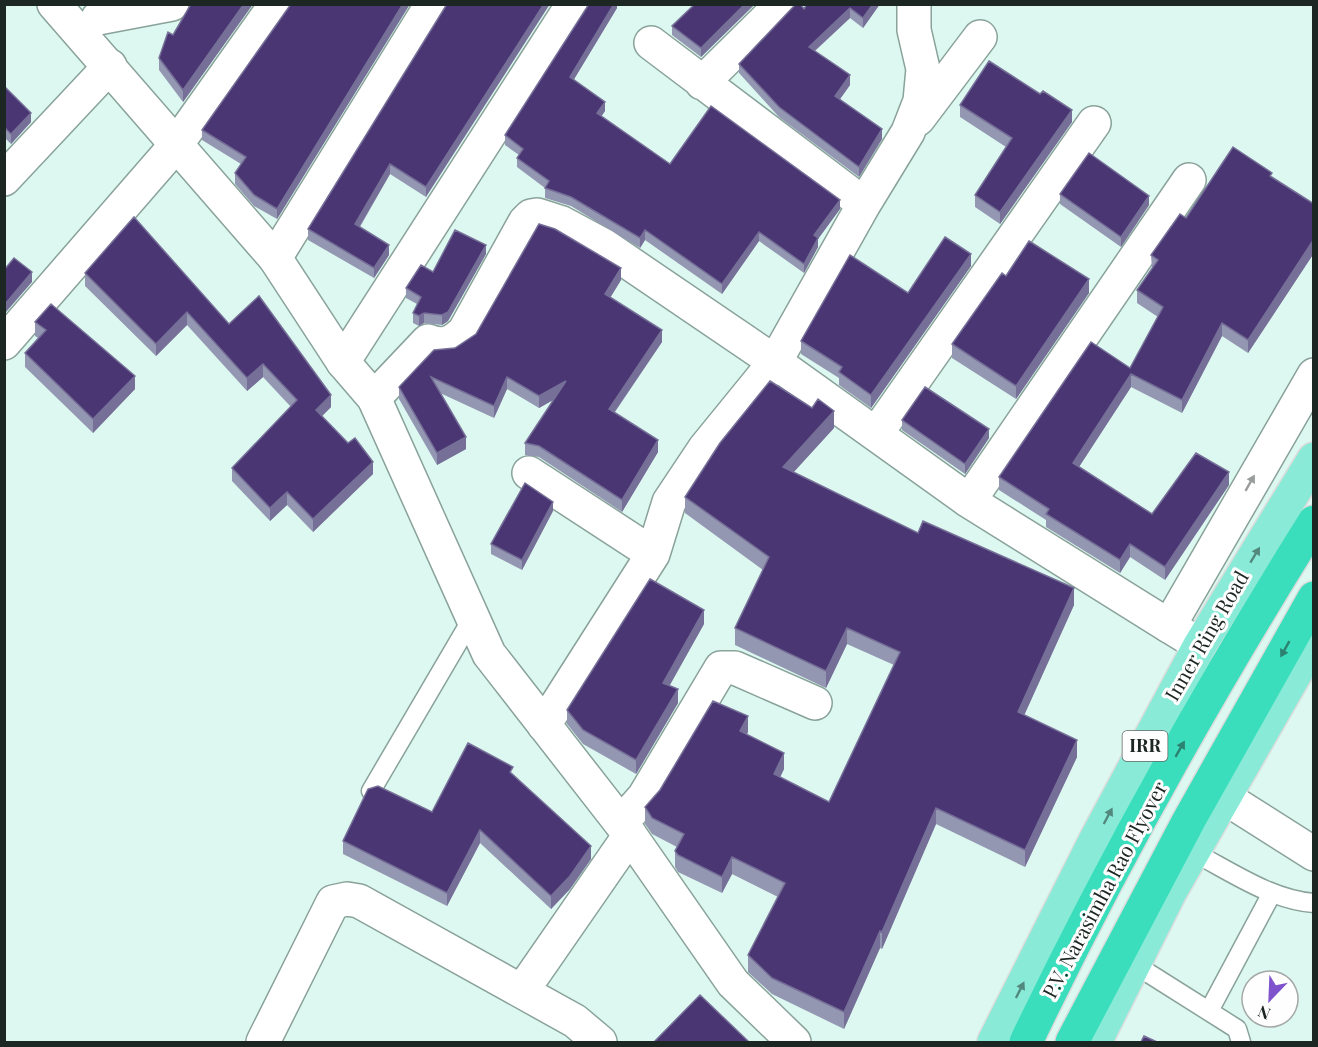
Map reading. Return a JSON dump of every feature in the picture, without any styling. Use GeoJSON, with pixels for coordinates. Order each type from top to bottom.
{"type":"FeatureCollection","features":[{"type":"Feature","properties":{"kind":"highway","name":"P.V. Narasimha Rao Flyover"},"geometry":{"type":"LineString","coordinates":[[1026,1042],[1071,948],[1148,806],[1314,522]]}},
{"type":"Feature","properties":{"kind":"highway"},"geometry":{"type":"LineString","coordinates":[[1072,1042],[1189,820],[1314,598]]}},
{"type":"Feature","properties":{"kind":"main road","name":"Inner Ring Road"},"geometry":{"type":"LineString","coordinates":[[994,1042],[1096,838],[1200,645],[1314,459]]}},
{"type":"Feature","properties":{"kind":"main road"},"geometry":{"type":"LineString","coordinates":[[1095,1042],[1193,852],[1314,641]]}},
{"type":"Feature","properties":{"kind":"street"},"geometry":{"type":"LineString","coordinates":[[54,4],[96,20],[172,4]]}},
{"type":"Feature","properties":{"kind":"street"},"geometry":{"type":"LineString","coordinates":[[4,343],[176,145],[276,4]]}},
{"type":"Feature","properties":{"kind":"street"},"geometry":{"type":"LineString","coordinates":[[275,258],[432,4]]}},
{"type":"Feature","properties":{"kind":"street"},"geometry":{"type":"LineString","coordinates":[[343,362],[573,4]]}},
{"type":"Feature","properties":{"kind":"street"},"geometry":{"type":"LineString","coordinates":[[702,83],[782,4]]}},
{"type":"Feature","properties":{"kind":"street"},"geometry":{"type":"LineString","coordinates":[[908,132],[920,101],[923,69],[914,30],[914,4]]}},
{"type":"Feature","properties":{"kind":"street"},"geometry":{"type":"LineString","coordinates":[[96,20],[110,66],[275,258],[343,362],[374,398],[489,654],[626,829],[733,983],[794,1042]]}},
{"type":"Feature","properties":{"kind":"street"},"geometry":{"type":"LineString","coordinates":[[544,725],[653,554],[669,502],[705,448],[775,362],[864,204],[908,132],[980,37]]}},
{"type":"Feature","properties":{"kind":"street"},"geometry":{"type":"LineString","coordinates":[[651,43],[864,204]]}},
{"type":"Feature","properties":{"kind":"street"},"geometry":{"type":"LineString","coordinates":[[4,179],[110,66]]}},
{"type":"Feature","properties":{"kind":"street"},"geometry":{"type":"LineString","coordinates":[[876,434],[1094,123]]}},
{"type":"Feature","properties":{"kind":"street"},"geometry":{"type":"LineString","coordinates":[[969,501],[1190,180]]}},
{"type":"Feature","properties":{"kind":"street"},"geometry":{"type":"LineString","coordinates":[[374,398],[428,341],[440,345],[451,344],[464,333],[525,222],[531,216],[537,215],[562,223],[603,245],[775,362],[969,501],[1200,645]]}},
{"type":"Feature","properties":{"kind":"street"},"geometry":{"type":"LineString","coordinates":[[1169,626],[1314,375]]}},
{"type":"Feature","properties":{"kind":"street"},"geometry":{"type":"LineString","coordinates":[[529,473],[653,554]]}},
{"type":"Feature","properties":{"kind":"street"},"geometry":{"type":"LineString","coordinates":[[522,991],[626,829],[721,668],[735,668],[815,703]]}},
{"type":"Feature","properties":{"kind":"street"},"geometry":{"type":"LineString","coordinates":[[1224,797],[1314,854]]}},
{"type":"Feature","properties":{"kind":"street"},"geometry":{"type":"LineString","coordinates":[[263,1042],[333,902],[347,899],[359,901],[522,991],[575,1021],[600,1042]]}},
{"type":"Feature","properties":{"kind":"lane"},"geometry":{"type":"LineString","coordinates":[[371,791],[473,617]]}},
{"type":"Feature","properties":{"kind":"lane"},"geometry":{"type":"LineString","coordinates":[[1193,852],[1272,893],[1298,902],[1314,903]]}},
{"type":"Feature","properties":{"kind":"lane"},"geometry":{"type":"LineString","coordinates":[[1209,1011],[1272,893]]}},
{"type":"Feature","properties":{"kind":"lane"},"geometry":{"type":"LineString","coordinates":[[1134,964],[1237,1029],[1241,1042]]}},
{"type":"Feature","properties":{"kind":"building"},"geometry":{"type":"Polygon","coordinates":[[[191,4],[244,4],[183,90],[159,58],[168,32],[173,35],[191,4]]]}},
{"type":"Feature","properties":{"kind":"building"},"geometry":{"type":"Polygon","coordinates":[[[291,4],[403,4],[277,209],[254,195],[235,173],[246,157],[202,130],[291,4]]]}},
{"type":"Feature","properties":{"kind":"building"},"geometry":{"type":"Polygon","coordinates":[[[447,4],[544,4],[426,187],[390,164],[355,224],[389,245],[374,268],[308,229],[447,4]]]}},
{"type":"Feature","properties":{"kind":"building"},"geometry":{"type":"Polygon","coordinates":[[[589,4],[614,4],[570,77],[605,102],[597,113],[670,164],[711,106],[840,200],[814,235],[818,238],[804,264],[759,232],[722,284],[645,230],[640,238],[571,197],[545,188],[549,181],[517,158],[523,149],[505,135],[589,4]]]}},
{"type":"Feature","properties":{"kind":"building"},"geometry":{"type":"Polygon","coordinates":[[[695,4],[745,4],[701,48],[672,26],[695,4]]]}},
{"type":"Feature","properties":{"kind":"building"},"geometry":{"type":"Polygon","coordinates":[[[796,4],[800,4],[804,9],[807,4],[873,4],[863,18],[850,8],[809,47],[850,75],[835,96],[882,129],[859,167],[779,107],[739,64],[796,4]]]}},
{"type":"Feature","properties":{"kind":"building"},"geometry":{"type":"Polygon","coordinates":[[[989,61],[1040,94],[1043,91],[1072,110],[1000,212],[975,195],[1012,138],[960,105],[989,61]]]}},
{"type":"Feature","properties":{"kind":"building"},"geometry":{"type":"Polygon","coordinates":[[[4,86],[31,113],[11,134],[4,127],[4,86]]]}},
{"type":"Feature","properties":{"kind":"building"},"geometry":{"type":"Polygon","coordinates":[[[1233,147],[1272,173],[1270,176],[1314,204],[1314,239],[1248,340],[1222,323],[1182,400],[1131,374],[1073,463],[1152,514],[1196,453],[1229,472],[1165,567],[1130,544],[1120,560],[1046,514],[1049,509],[999,477],[1091,342],[1130,368],[1163,307],[1137,290],[1158,260],[1151,255],[1180,214],[1186,218],[1233,147]]]}},
{"type":"Feature","properties":{"kind":"building"},"geometry":{"type":"Polygon","coordinates":[[[1089,153],[1149,196],[1121,237],[1060,194],[1089,153]]]}},
{"type":"Feature","properties":{"kind":"building"},"geometry":{"type":"Polygon","coordinates":[[[134,217],[229,324],[259,296],[331,395],[316,410],[348,443],[355,438],[373,462],[313,519],[287,492],[270,508],[232,468],[297,400],[263,364],[247,378],[187,312],[156,344],[85,273],[134,217]]]}},
{"type":"Feature","properties":{"kind":"building"},"geometry":{"type":"Polygon","coordinates":[[[539,224],[555,229],[621,268],[605,294],[662,330],[609,409],[658,440],[622,500],[539,446],[525,443],[566,381],[539,396],[507,377],[494,406],[431,377],[466,437],[437,453],[399,387],[434,350],[455,348],[476,334],[539,224]]]}},
{"type":"Feature","properties":{"kind":"building"},"geometry":{"type":"Polygon","coordinates":[[[455,230],[486,245],[448,312],[442,315],[424,313],[419,316],[413,313],[421,297],[406,288],[421,265],[433,272],[455,230]]]}},
{"type":"Feature","properties":{"kind":"building"},"geometry":{"type":"Polygon","coordinates":[[[945,237],[971,254],[871,395],[839,372],[842,367],[801,341],[850,255],[908,293],[945,237]]]}},
{"type":"Feature","properties":{"kind":"building"},"geometry":{"type":"Polygon","coordinates":[[[1029,241],[1089,279],[1016,386],[952,344],[1002,273],[1006,276],[1029,241]]]}},
{"type":"Feature","properties":{"kind":"building"},"geometry":{"type":"Polygon","coordinates":[[[14,258],[32,272],[6,303],[4,302],[4,270],[14,258]]]}},
{"type":"Feature","properties":{"kind":"building"},"geometry":{"type":"Polygon","coordinates":[[[51,304],[135,376],[93,419],[25,353],[46,330],[35,322],[51,304]]]}},
{"type":"Feature","properties":{"kind":"building"},"geometry":{"type":"Polygon","coordinates":[[[770,381],[812,408],[818,399],[834,411],[783,467],[918,533],[923,521],[1074,588],[1018,712],[1077,740],[1025,850],[936,808],[844,1012],[772,978],[748,955],[785,883],[732,857],[722,877],[678,855],[675,851],[684,834],[652,818],[645,807],[660,790],[713,701],[748,716],[740,731],[784,753],[774,774],[829,802],[900,652],[847,628],[826,671],[735,628],[769,557],[685,497],[720,443],[770,381]]]}},
{"type":"Feature","properties":{"kind":"building"},"geometry":{"type":"Polygon","coordinates":[[[925,387],[989,429],[965,464],[902,420],[925,387]]]}},
{"type":"Feature","properties":{"kind":"building"},"geometry":{"type":"Polygon","coordinates":[[[525,483],[553,502],[522,560],[491,544],[525,483]]]}},
{"type":"Feature","properties":{"kind":"building"},"geometry":{"type":"Polygon","coordinates":[[[650,579],[704,610],[663,683],[678,689],[636,760],[583,730],[567,710],[650,579]]]}},
{"type":"Feature","properties":{"kind":"building"},"geometry":{"type":"Polygon","coordinates":[[[468,743],[513,767],[510,772],[591,846],[570,876],[551,896],[480,830],[447,893],[343,841],[368,789],[378,786],[432,812],[468,743]]]}},
{"type":"Feature","properties":{"kind":"building"},"geometry":{"type":"Polygon","coordinates":[[[700,995],[749,1042],[654,1042],[700,995]]]}},
{"type":"Feature","properties":{"kind":"building"},"geometry":{"type":"Polygon","coordinates":[[[1144,1036],[1157,1042],[1141,1042],[1144,1036]]]}}]}
